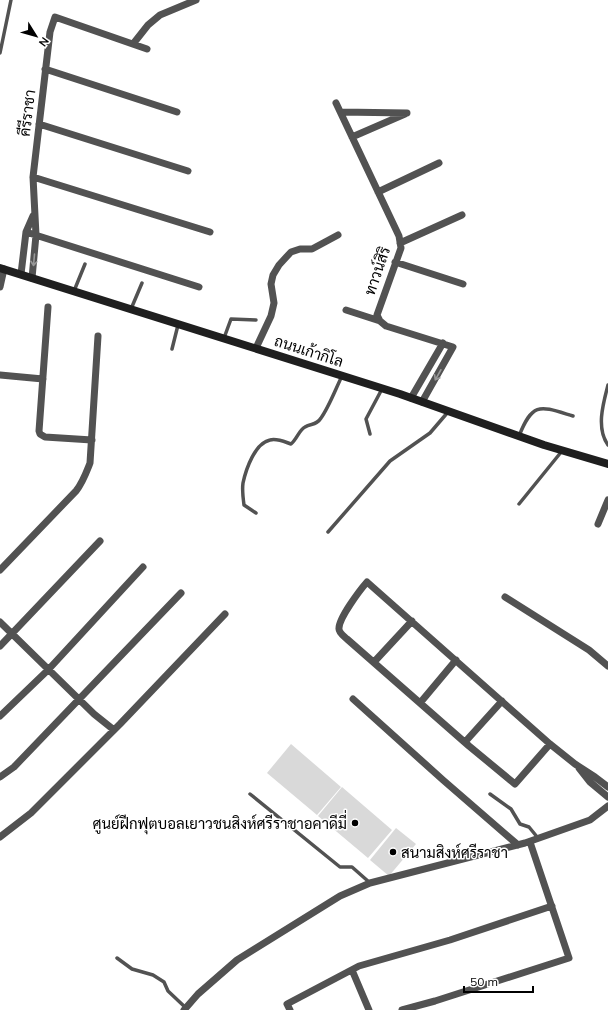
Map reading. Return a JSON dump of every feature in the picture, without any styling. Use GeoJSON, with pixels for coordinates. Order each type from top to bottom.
{"type":"FeatureCollection","features":[{"type":"Feature","properties":{"kind":"main road","name":"ถนนเก้ากิโล"},"geometry":{"type":"LineString","coordinates":[[2,268],[382,388],[519,436],[608,464]]}},
{"type":"Feature","properties":{"kind":"street"},"geometry":{"type":"LineString","coordinates":[[147,49],[133,44],[148,25],[160,15],[196,0]]}},
{"type":"Feature","properties":{"kind":"street","name":"คีรีราชา"},"geometry":{"type":"LineString","coordinates":[[32,278],[36,235],[33,177],[50,32],[55,17],[133,44]]}},
{"type":"Feature","properties":{"kind":"street"},"geometry":{"type":"LineString","coordinates":[[46,69],[177,112]]}},
{"type":"Feature","properties":{"kind":"street","name":"ทาวน์สิริ"},"geometry":{"type":"LineString","coordinates":[[336,103],[399,236],[401,248],[378,308],[377,315],[380,321]]}},
{"type":"Feature","properties":{"kind":"street"},"geometry":{"type":"LineString","coordinates":[[341,112],[407,113],[352,137]]}},
{"type":"Feature","properties":{"kind":"street"},"geometry":{"type":"LineString","coordinates":[[39,124],[188,171]]}},
{"type":"Feature","properties":{"kind":"street"},"geometry":{"type":"LineString","coordinates":[[378,192],[439,163]]}},
{"type":"Feature","properties":{"kind":"street"},"geometry":{"type":"LineString","coordinates":[[33,177],[210,232]]}},
{"type":"Feature","properties":{"kind":"street","name":"คีรีราชา"},"geometry":{"type":"LineString","coordinates":[[21,274],[26,232],[34,214]]}},
{"type":"Feature","properties":{"kind":"street"},"geometry":{"type":"LineString","coordinates":[[400,243],[462,215]]}},
{"type":"Feature","properties":{"kind":"street"},"geometry":{"type":"LineString","coordinates":[[26,232],[199,287]]}},
{"type":"Feature","properties":{"kind":"street"},"geometry":{"type":"LineString","coordinates":[[256,348],[271,316],[274,303],[271,284],[273,275],[279,265],[291,252],[300,249],[312,249],[338,236]]}},
{"type":"Feature","properties":{"kind":"street"},"geometry":{"type":"LineString","coordinates":[[395,262],[463,284]]}},
{"type":"Feature","properties":{"kind":"street"},"geometry":{"type":"LineString","coordinates":[[0,287],[2,268]]}},
{"type":"Feature","properties":{"kind":"street"},"geometry":{"type":"LineString","coordinates":[[48,307],[39,431],[40,434],[45,437],[92,440]]}},
{"type":"Feature","properties":{"kind":"street"},"geometry":{"type":"LineString","coordinates":[[346,310],[380,321],[386,326],[453,347],[422,402]]}},
{"type":"Feature","properties":{"kind":"street"},"geometry":{"type":"LineString","coordinates":[[0,570],[82,484],[90,463],[98,336]]}},
{"type":"Feature","properties":{"kind":"street"},"geometry":{"type":"LineString","coordinates":[[411,398],[443,343]]}},
{"type":"Feature","properties":{"kind":"street"},"geometry":{"type":"LineString","coordinates":[[0,375],[43,379]]}},
{"type":"Feature","properties":{"kind":"street"},"geometry":{"type":"LineString","coordinates":[[598,524],[608,500]]}},
{"type":"Feature","properties":{"kind":"street"},"geometry":{"type":"LineString","coordinates":[[0,646],[100,541]]}},
{"type":"Feature","properties":{"kind":"street"},"geometry":{"type":"LineString","coordinates":[[0,716],[48,670],[143,567]]}},
{"type":"Feature","properties":{"kind":"street"},"geometry":{"type":"LineString","coordinates":[[550,744],[515,784],[347,639],[340,632],[340,623],[351,603],[367,582],[550,744],[608,787]]}},
{"type":"Feature","properties":{"kind":"street"},"geometry":{"type":"LineString","coordinates":[[0,777],[14,767],[181,593]]}},
{"type":"Feature","properties":{"kind":"street"},"geometry":{"type":"LineString","coordinates":[[505,597],[589,650],[608,666]]}},
{"type":"Feature","properties":{"kind":"street"},"geometry":{"type":"LineString","coordinates":[[0,837],[31,813],[114,730],[225,614]]}},
{"type":"Feature","properties":{"kind":"street"},"geometry":{"type":"LineString","coordinates":[[374,662],[412,621]]}},
{"type":"Feature","properties":{"kind":"street"},"geometry":{"type":"LineString","coordinates":[[0,622],[94,714],[114,730]]}},
{"type":"Feature","properties":{"kind":"street"},"geometry":{"type":"LineString","coordinates":[[420,702],[456,660]]}},
{"type":"Feature","properties":{"kind":"street"},"geometry":{"type":"LineString","coordinates":[[353,699],[518,845]]}},
{"type":"Feature","properties":{"kind":"street"},"geometry":{"type":"LineString","coordinates":[[465,742],[502,701]]}},
{"type":"Feature","properties":{"kind":"street"},"geometry":{"type":"LineString","coordinates":[[575,764],[590,782],[608,797]]}},
{"type":"Feature","properties":{"kind":"street"},"geometry":{"type":"LineString","coordinates":[[185,1009],[198,994],[237,960],[340,896],[370,883],[530,842],[590,820],[608,807]]}},
{"type":"Feature","properties":{"kind":"street"},"geometry":{"type":"LineString","coordinates":[[402,1010],[435,1001],[569,958],[530,842]]}},
{"type":"Feature","properties":{"kind":"street"},"geometry":{"type":"LineString","coordinates":[[290,1010],[286,1004],[359,966],[450,940],[552,906]]}},
{"type":"Feature","properties":{"kind":"street"},"geometry":{"type":"LineString","coordinates":[[352,970],[369,1010]]}},
{"type":"Feature","properties":{"kind":"lane"},"geometry":{"type":"LineString","coordinates":[[0,53],[11,0]]}},
{"type":"Feature","properties":{"kind":"lane"},"geometry":{"type":"LineString","coordinates":[[74,291],[85,264]]}},
{"type":"Feature","properties":{"kind":"lane"},"geometry":{"type":"LineString","coordinates":[[132,309],[142,283]]}},
{"type":"Feature","properties":{"kind":"lane"},"geometry":{"type":"LineString","coordinates":[[224,338],[231,320],[256,320]]}},
{"type":"Feature","properties":{"kind":"lane"},"geometry":{"type":"LineString","coordinates":[[172,349],[178,324]]}},
{"type":"Feature","properties":{"kind":"lane"},"geometry":{"type":"LineString","coordinates":[[256,513],[244,505],[242,494],[243,483],[253,454],[266,441],[271,439],[292,444],[299,432],[306,426],[314,425],[321,419],[342,376]]}},
{"type":"Feature","properties":{"kind":"lane"},"geometry":{"type":"LineString","coordinates":[[608,385],[601,425],[602,434],[608,445]]}},
{"type":"Feature","properties":{"kind":"lane"},"geometry":{"type":"LineString","coordinates":[[370,434],[366,419],[382,388]]}},
{"type":"Feature","properties":{"kind":"lane"},"geometry":{"type":"LineString","coordinates":[[519,436],[530,414],[538,409],[546,408],[573,416]]}},
{"type":"Feature","properties":{"kind":"lane"},"geometry":{"type":"LineString","coordinates":[[328,532],[390,461],[430,433],[449,412]]}},
{"type":"Feature","properties":{"kind":"lane"},"geometry":{"type":"LineString","coordinates":[[519,504],[563,450]]}},
{"type":"Feature","properties":{"kind":"lane"},"geometry":{"type":"LineString","coordinates":[[250,794],[340,867],[352,867],[370,883]]}},
{"type":"Feature","properties":{"kind":"lane"},"geometry":{"type":"LineString","coordinates":[[490,794],[511,810],[520,824],[529,827],[539,838]]}},
{"type":"Feature","properties":{"kind":"lane"},"geometry":{"type":"LineString","coordinates":[[117,958],[132,969],[153,975],[164,982],[168,991],[185,1009]]}},
{"type":"Feature","properties":{"kind":"shaded area"},"geometry":{"type":"Polygon","coordinates":[[[291,744],[341,787],[317,815],[267,773],[291,744]]]}},
{"type":"Feature","properties":{"kind":"shaded area","name":"ศูนย์ฝีกฟุตบอลเยาวชนสิงห์ศรีราชาอคาดีมี่"},"geometry":{"type":"Polygon","coordinates":[[[342,787],[392,830],[368,858],[318,816],[342,787]]]}},
{"type":"Feature","properties":{"kind":"shaded area","name":"สนามสิงห์ศรีราชา"},"geometry":{"type":"Polygon","coordinates":[[[396,828],[416,844],[389,876],[370,860],[396,828]]]}},
{"type":"Feature","properties":{"kind":"place","name":"ศูนย์ฝีกฟุตบอลเยาวชนสิงห์ศรีราชาอคาดีมี่"},"geometry":{"type":"Point","coordinates":[355,823]}},
{"type":"Feature","properties":{"kind":"place","name":"สนามสิงห์ศรีราชา"},"geometry":{"type":"Point","coordinates":[393,852]}}]}
